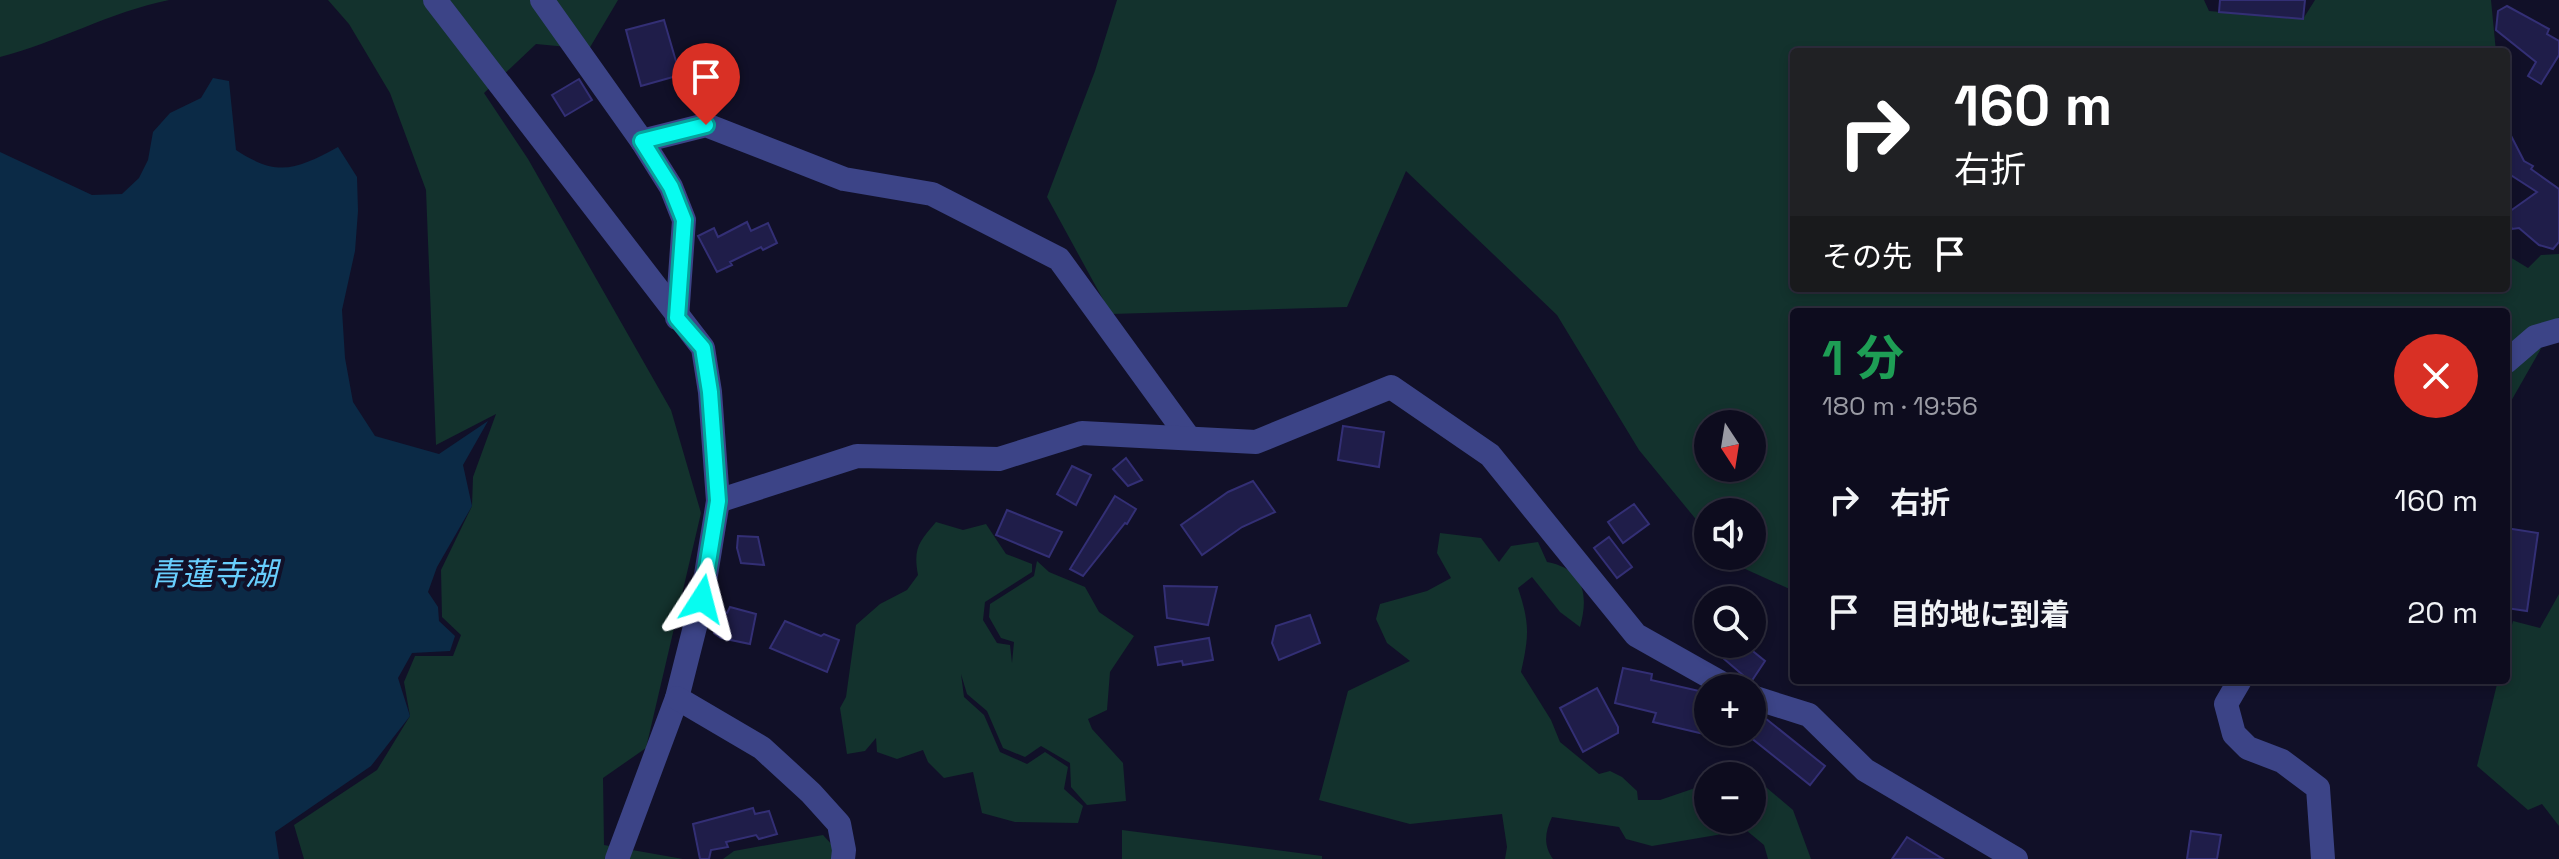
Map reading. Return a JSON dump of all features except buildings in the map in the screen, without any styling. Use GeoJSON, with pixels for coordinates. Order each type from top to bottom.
{"type":"FeatureCollection","features":[{"type":"Feature","properties":{"kind":"street"},"geometry":{"type":"LineString","coordinates":[[435,0],[703,348],[710,392],[718,501],[702,599],[677,698],[617,859]]}},
{"type":"Feature","properties":{"kind":"street"},"geometry":{"type":"LineString","coordinates":[[542,0],[671,187],[684,220],[677,318]]}},
{"type":"Feature","properties":{"kind":"street"},"geometry":{"type":"LineString","coordinates":[[642,141],[706,125],[844,179],[932,194],[1059,259],[1189,438]]}},
{"type":"Feature","properties":{"kind":"street"},"geometry":{"type":"LineString","coordinates":[[2510,359],[2535,337],[2559,330]]}},
{"type":"Feature","properties":{"kind":"street"},"geometry":{"type":"LineString","coordinates":[[718,501],[857,456],[999,459],[1082,433],[1256,442],[1391,387],[1490,455],[1636,635],[1705,674]]}},
{"type":"Feature","properties":{"kind":"street"},"geometry":{"type":"LineString","coordinates":[[2238,684],[2226,704],[2234,734],[2248,748],[2282,761],[2318,788],[2323,859]]}},
{"type":"Feature","properties":{"kind":"street"},"geometry":{"type":"LineString","coordinates":[[677,698],[762,748],[811,793],[839,824],[843,859]]}},
{"type":"Feature","properties":{"kind":"street"},"geometry":{"type":"LineString","coordinates":[[1766,701],[1809,715],[1865,770],[2016,859]]}},
{"type":"Feature","properties":{"kind":"green space"},"geometry":{"type":"Polygon","coordinates":[[[0,0],[169,0],[0,57],[0,0]]]}},
{"type":"Feature","properties":{"kind":"green space"},"geometry":{"type":"Polygon","coordinates":[[[328,0],[618,0],[589,49],[536,44],[484,93],[528,159],[671,410],[701,513],[646,748],[603,778],[604,845],[683,859],[304,859],[294,825],[377,770],[410,716],[404,682],[415,656],[453,656],[461,635],[442,617],[441,570],[472,506],[473,477],[496,414],[436,445],[426,190],[390,93],[349,24],[328,0]]]}},
{"type":"Feature","properties":{"kind":"green space"},"geometry":{"type":"Polygon","coordinates":[[[1117,0],[2204,0],[2209,11],[2303,19],[2315,0],[2491,0],[2496,48],[1790,48],[1790,292],[2510,292],[2510,257],[2528,268],[2541,255],[2559,254],[2559,317],[2510,403],[2510,308],[1790,308],[1790,589],[1748,570],[1766,570],[1766,498],[1694,498],[1694,517],[1639,450],[1557,315],[1406,171],[1347,307],[1111,314],[1047,197],[1095,71],[1117,0]]]}},
{"type":"Feature","properties":{"kind":"green space"},"geometry":{"type":"Polygon","coordinates":[[[936,522],[963,530],[986,524],[1006,554],[1032,564],[1032,572],[985,602],[983,620],[997,643],[1010,645],[1012,663],[1014,642],[1001,638],[989,617],[990,604],[1034,576],[1037,561],[1049,572],[1085,587],[1099,612],[1134,636],[1110,672],[1107,710],[1088,719],[1092,729],[1123,763],[1126,801],[1087,805],[1071,787],[1070,763],[1041,746],[1025,757],[1003,748],[987,711],[967,694],[961,674],[964,697],[984,715],[1000,752],[1027,764],[1045,752],[1068,767],[1064,789],[1083,806],[1078,823],[1015,822],[982,813],[973,772],[944,778],[928,762],[923,750],[897,759],[877,752],[876,738],[865,751],[847,754],[840,708],[846,697],[856,625],[880,604],[907,590],[918,575],[916,558],[919,546],[936,522]]]}},
{"type":"Feature","properties":{"kind":"green space"},"geometry":{"type":"Polygon","coordinates":[[[1440,533],[1481,538],[1499,562],[1511,546],[1538,542],[1547,562],[1559,565],[1576,577],[1581,585],[1584,604],[1580,627],[1560,612],[1532,577],[1518,588],[1527,630],[1521,672],[1551,720],[1560,742],[1599,774],[1610,771],[1622,777],[1637,791],[1638,800],[1660,800],[1694,788],[1694,834],[1722,834],[1652,846],[1626,839],[1619,827],[1552,817],[1546,838],[1553,859],[1505,859],[1507,847],[1502,814],[1410,824],[1319,800],[1348,691],[1410,661],[1387,643],[1376,619],[1380,604],[1427,591],[1451,578],[1437,553],[1440,533]]]}},
{"type":"Feature","properties":{"kind":"green space"},"geometry":{"type":"Polygon","coordinates":[[[2559,594],[2559,826],[2542,804],[2528,810],[2477,766],[2497,684],[2510,684],[2510,633],[2513,621],[2540,628],[2559,594]]]}},
{"type":"Feature","properties":{"kind":"green space"},"geometry":{"type":"Polygon","coordinates":[[[1766,787],[1793,810],[1811,859],[1768,859],[1764,845],[1751,834],[1766,834],[1766,787]]]}},
{"type":"Feature","properties":{"kind":"green space"},"geometry":{"type":"Polygon","coordinates":[[[1122,830],[1322,856],[1322,859],[1122,859],[1122,830]]]}},
{"type":"Feature","properties":{"kind":"green space"},"geometry":{"type":"Polygon","coordinates":[[[823,835],[845,859],[723,859],[734,851],[823,835]]]}},
{"type":"Feature","properties":{"kind":"water","name":"青蓮寺湖"},"geometry":{"type":"Polygon","coordinates":[[[213,78],[229,81],[236,150],[264,164],[287,167],[311,161],[338,147],[357,177],[355,251],[342,310],[345,358],[353,402],[375,436],[439,454],[488,421],[463,465],[472,506],[437,567],[428,592],[438,607],[439,621],[455,636],[450,651],[412,653],[398,678],[410,716],[371,766],[275,832],[279,859],[0,859],[0,152],[92,195],[122,194],[139,178],[148,160],[153,132],[170,113],[201,98],[213,78]]]}},
{"type":"Feature","properties":{"kind":"route"},"geometry":{"type":"LineString","coordinates":[[702,599],[718,501],[710,392],[703,348],[677,318],[684,220],[671,187],[642,141],[706,125]]}}]}
